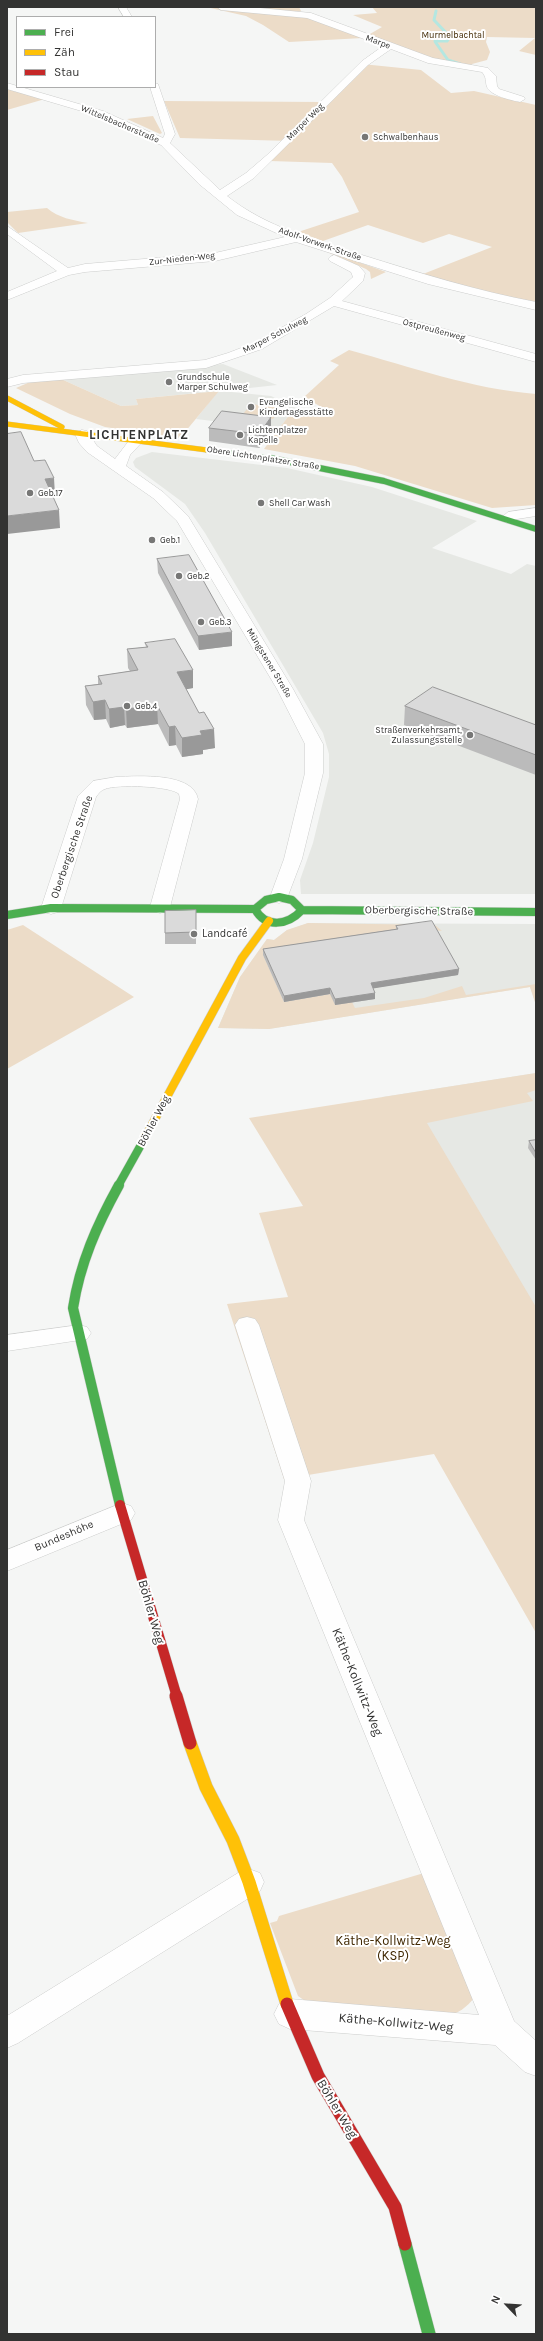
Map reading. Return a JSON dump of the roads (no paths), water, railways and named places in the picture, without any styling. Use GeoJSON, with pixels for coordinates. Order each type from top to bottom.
{"type":"FeatureCollection","features":[{"type":"Feature","properties":{"kind":"street"},"geometry":{"type":"LineString","coordinates":[[122,7],[127,16]]}},
{"type":"Feature","properties":{"kind":"street","name":"Marpe"},"geometry":{"type":"LineString","coordinates":[[221,7],[308,15],[431,61],[485,70],[491,76],[492,87],[496,91],[520,99]]}},
{"type":"Feature","properties":{"kind":"street","name":"Marper Weg"},"geometry":{"type":"LineString","coordinates":[[219,195],[230,192],[260,166],[366,62],[390,46]]}},
{"type":"Feature","properties":{"kind":"street","name":"Wittelsbacherstraße"},"geometry":{"type":"LineString","coordinates":[[7,86],[99,113],[165,143]]}},
{"type":"Feature","properties":{"kind":"street"},"geometry":{"type":"LineString","coordinates":[[156,88],[170,134],[165,143]]}},
{"type":"Feature","properties":{"kind":"street","name":"Adolf-Vorwerk-Straße"},"geometry":{"type":"LineString","coordinates":[[165,143],[219,195],[241,213],[297,238],[456,288],[536,306]]}},
{"type":"Feature","properties":{"kind":"street"},"geometry":{"type":"LineString","coordinates":[[7,229],[66,272]]}},
{"type":"Feature","properties":{"kind":"street","name":"Zur-Nieden-Weg"},"geometry":{"type":"LineString","coordinates":[[7,296],[66,272],[106,265],[215,256],[297,238]]}},
{"type":"Feature","properties":{"kind":"street","name":"Marper Schulweg"},"geometry":{"type":"LineString","coordinates":[[7,383],[23,379],[206,364],[258,346],[294,327],[333,302],[359,278],[359,274],[355,269],[310,248],[297,238]]}},
{"type":"Feature","properties":{"kind":"street","name":"Ostpreußenweg"},"geometry":{"type":"LineString","coordinates":[[333,302],[536,358]]}},
{"type":"Feature","properties":{"kind":"street"},"geometry":{"type":"LineString","coordinates":[[10,399],[16,409],[10,417]]}},
{"type":"Feature","properties":{"kind":"street"},"geometry":{"type":"LineString","coordinates":[[10,399],[76,433]]}},
{"type":"Feature","properties":{"kind":"street","name":"Obere Lichtenplatzer Straße"},"geometry":{"type":"LineString","coordinates":[[10,417],[76,433],[272,458],[316,466],[384,481],[536,529]]}},
{"type":"Feature","properties":{"kind":"street","name":"Müngstener Straße"},"geometry":{"type":"LineString","coordinates":[[76,433],[92,449],[158,495],[183,519],[285,689],[314,744],[314,773],[293,858],[279,897]]}},
{"type":"Feature","properties":{"kind":"street"},"geometry":{"type":"LineString","coordinates":[[118,467],[122,458],[136,441]]}},
{"type":"Feature","properties":{"kind":"street"},"geometry":{"type":"LineString","coordinates":[[507,519],[513,515],[536,512]]}},
{"type":"Feature","properties":{"kind":"street","name":"Oberbergische Straße"},"geometry":{"type":"LineString","coordinates":[[51,908],[87,796],[100,785],[111,782],[167,784],[184,789],[188,793],[189,799],[160,907]]}},
{"type":"Feature","properties":{"kind":"street"},"geometry":{"type":"LineString","coordinates":[[279,897],[295,901],[302,910],[298,917],[289,921],[269,922],[260,918],[255,909],[263,900],[279,897]]}},
{"type":"Feature","properties":{"kind":"street","name":"Oberbergische Straße"},"geometry":{"type":"LineString","coordinates":[[7,915],[51,908],[160,907],[255,909]]}},
{"type":"Feature","properties":{"kind":"street","name":"Oberbergische Straße"},"geometry":{"type":"LineString","coordinates":[[302,910],[536,912]]}},
{"type":"Feature","properties":{"kind":"street","name":"Böhler Weg"},"geometry":{"type":"LineString","coordinates":[[269,922],[242,958],[103,1216],[81,1266],[76,1284],[74,1308],[122,1513],[185,1729],[206,1787],[232,1840],[249,1882],[290,2014],[318,2076],[395,2207],[429,2334]]}},
{"type":"Feature","properties":{"kind":"street","name":"Käthe-Kollwitz-Weg"},"geometry":{"type":"LineString","coordinates":[[247,1325],[298,1481],[291,1520],[502,2032],[536,2061]]}},
{"type":"Feature","properties":{"kind":"street"},"geometry":{"type":"LineString","coordinates":[[7,1343],[79,1333]]}},
{"type":"Feature","properties":{"kind":"street","name":"Bundeshöhe"},"geometry":{"type":"LineString","coordinates":[[7,1561],[122,1513]]}},
{"type":"Feature","properties":{"kind":"street"},"geometry":{"type":"LineString","coordinates":[[7,2034],[249,1882]]}},
{"type":"Feature","properties":{"kind":"street","name":"Käthe-Kollwitz-Weg"},"geometry":{"type":"LineString","coordinates":[[290,2014],[502,2032]]}},
{"type":"Feature","properties":{"kind":"waterway"},"geometry":{"type":"LineString","coordinates":[[436,11],[434,20],[450,37],[447,41],[435,41],[448,60],[460,64]]}},
{"type":"Feature","properties":{"kind":"place","name":"Schwalbenhaus"},"geometry":{"type":"Point","coordinates":[365,137]}},
{"type":"Feature","properties":{"kind":"place","name":"Grundschule Marper Schulweg"},"geometry":{"type":"Point","coordinates":[169,382]}},
{"type":"Feature","properties":{"kind":"place","name":"Evangelische Kindertagesstätte"},"geometry":{"type":"Point","coordinates":[251,407]}},
{"type":"Feature","properties":{"kind":"place","name":"Lichtenplatzer Kapelle"},"geometry":{"type":"Point","coordinates":[240,435]}},
{"type":"Feature","properties":{"kind":"place","name":"Geb.17"},"geometry":{"type":"Point","coordinates":[30,493]}},
{"type":"Feature","properties":{"kind":"place","name":"Shell Car Wash"},"geometry":{"type":"Point","coordinates":[261,503]}},
{"type":"Feature","properties":{"kind":"place","name":"Geb.1"},"geometry":{"type":"Point","coordinates":[152,540]}},
{"type":"Feature","properties":{"kind":"place","name":"Geb.2"},"geometry":{"type":"Point","coordinates":[179,576]}},
{"type":"Feature","properties":{"kind":"place","name":"Geb.3"},"geometry":{"type":"Point","coordinates":[201,622]}},
{"type":"Feature","properties":{"kind":"place","name":"Geb.4"},"geometry":{"type":"Point","coordinates":[127,706]}},
{"type":"Feature","properties":{"kind":"place","name":"Straßenverkehrsamt, Zulassungsstelle"},"geometry":{"type":"Point","coordinates":[470,735]}},
{"type":"Feature","properties":{"kind":"place","name":"Landcafé"},"geometry":{"type":"Point","coordinates":[194,934]}},
{"type":"Feature","properties":{"kind":"district","name":"LICHTENPLATZ"},"geometry":{"type":"Point","coordinates":[139,435]}},
{"type":"Feature","properties":{"kind":"park label","name":"Murmelbachtal"},"geometry":{"type":"Point","coordinates":[453,35]}},
{"type":"Feature","properties":{"kind":"park label","name":"Käthe-Kollwitz-Weg (KSP)"},"geometry":{"type":"Point","coordinates":[393,1948]}}]}
